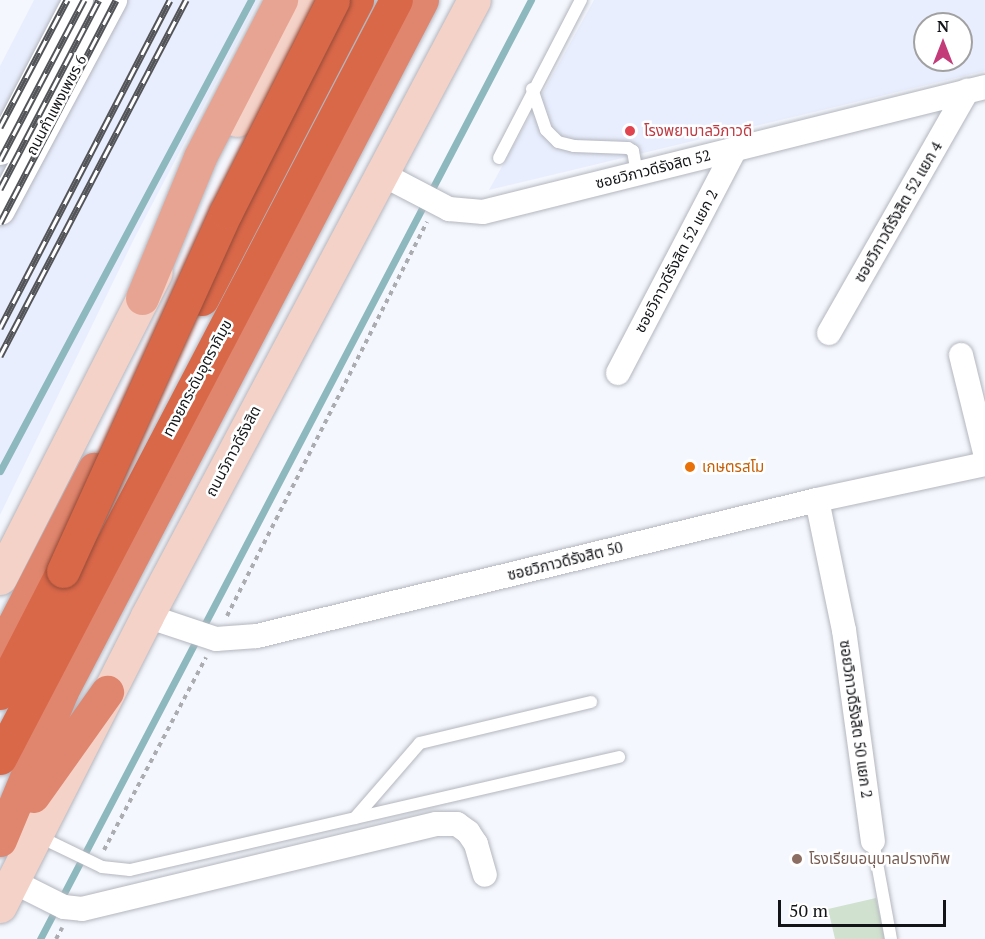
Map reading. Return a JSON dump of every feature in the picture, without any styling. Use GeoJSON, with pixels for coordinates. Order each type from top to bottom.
{"type":"FeatureCollection","features":[{"type":"Feature","properties":{"kind":"highway"},"geometry":{"type":"LineString","coordinates":[[63,571],[226,212],[333,0]]}},
{"type":"Feature","properties":{"kind":"highway"},"geometry":{"type":"LineString","coordinates":[[0,651],[333,0]]}},
{"type":"Feature","properties":{"kind":"highway","name":"ทางยกระดับอุตราภิมุข"},"geometry":{"type":"LineString","coordinates":[[0,693],[357,0]]}},
{"type":"Feature","properties":{"kind":"highway","name":"ทางยกระดับอุตราภิมุข"},"geometry":{"type":"LineString","coordinates":[[0,758],[396,0]]}},
{"type":"Feature","properties":{"kind":"highway"},"geometry":{"type":"LineString","coordinates":[[0,841],[62,691],[422,0]]}},
{"type":"Feature","properties":{"kind":"highway"},"geometry":{"type":"LineString","coordinates":[[0,841],[107,692]]}},
{"type":"Feature","properties":{"kind":"main road"},"geometry":{"type":"LineString","coordinates":[[142,298],[200,156],[281,0]]}},
{"type":"Feature","properties":{"kind":"main road"},"geometry":{"type":"LineString","coordinates":[[0,578],[142,298],[301,0]]}},
{"type":"Feature","properties":{"kind":"main road","name":"ถนนวิภาวดีรังสิต"},"geometry":{"type":"LineString","coordinates":[[6,893],[38,836],[107,692],[380,172],[474,0]]}},
{"type":"Feature","properties":{"kind":"street","name":"ถนนกำแพงเพชร 6"},"geometry":{"type":"LineString","coordinates":[[0,150],[78,0]]}},
{"type":"Feature","properties":{"kind":"street","name":"ถนนกำแพงเพชร 6"},"geometry":{"type":"LineString","coordinates":[[0,210],[112,0]]}},
{"type":"Feature","properties":{"kind":"street","name":"ซอยวิภาวดีรังสิต 52"},"geometry":{"type":"LineString","coordinates":[[380,172],[449,209],[483,212],[976,89]]}},
{"type":"Feature","properties":{"kind":"street","name":"ซอยวิภาวดีรังสิต 52 แยก 4"},"geometry":{"type":"LineString","coordinates":[[829,333],[976,89]]}},
{"type":"Feature","properties":{"kind":"street","name":"ซอยวิภาวดีรังสิต 52 แยก 2"},"geometry":{"type":"LineString","coordinates":[[618,373],[735,149]]}},
{"type":"Feature","properties":{"kind":"street"},"geometry":{"type":"LineString","coordinates":[[961,356],[985,453]]}},
{"type":"Feature","properties":{"kind":"street","name":"ซอยวิภาวดีรังสิต 50"},"geometry":{"type":"LineString","coordinates":[[147,616],[216,639],[257,636],[817,500],[985,464]]}},
{"type":"Feature","properties":{"kind":"street","name":"ซอยวิภาวดีรังสิต 50 แยก 2"},"geometry":{"type":"LineString","coordinates":[[817,500],[842,619],[873,841]]}},
{"type":"Feature","properties":{"kind":"street"},"geometry":{"type":"LineString","coordinates":[[6,893],[82,909],[436,824],[457,825],[468,832],[476,844],[485,875]]}},
{"type":"Feature","properties":{"kind":"lane"},"geometry":{"type":"LineString","coordinates":[[499,158],[577,1]]}},
{"type":"Feature","properties":{"kind":"lane"},"geometry":{"type":"LineString","coordinates":[[532,89],[543,124],[558,142],[574,147],[628,148],[633,151],[637,173]]}},
{"type":"Feature","properties":{"kind":"lane"},"geometry":{"type":"LineString","coordinates":[[355,818],[420,743],[591,702]]}},
{"type":"Feature","properties":{"kind":"lane"},"geometry":{"type":"LineString","coordinates":[[38,836],[102,867],[130,870],[619,757]]}},
{"type":"Feature","properties":{"kind":"lane","name":"ซอยวิภาวดีรังสิต 50 แยก 2"},"geometry":{"type":"LineString","coordinates":[[873,841],[891,939]]}},
{"type":"Feature","properties":{"kind":"path"},"geometry":{"type":"LineString","coordinates":[[100,856],[216,639],[428,197]]}},
{"type":"Feature","properties":{"kind":"path"},"geometry":{"type":"LineString","coordinates":[[56,939],[67,918]]}},
{"type":"Feature","properties":{"kind":"shaded area"},"geometry":{"type":"Polygon","coordinates":[[[34,0],[259,0],[134,239],[0,515],[0,66],[34,0]]]}},
{"type":"Feature","properties":{"kind":"shaded area","name":"โรงพยาบาลวิภาวดี"},"geometry":{"type":"Polygon","coordinates":[[[594,0],[985,0],[985,71],[489,190],[594,0]]]}},
{"type":"Feature","properties":{"kind":"green space"},"geometry":{"type":"Polygon","coordinates":[[[876,898],[885,939],[835,939],[828,909],[876,898]]]}},
{"type":"Feature","properties":{"kind":"waterway"},"geometry":{"type":"LineString","coordinates":[[0,471],[251,0]]}},
{"type":"Feature","properties":{"kind":"waterway"},"geometry":{"type":"LineString","coordinates":[[40,939],[531,0]]}},
{"type":"Feature","properties":{"kind":"railway"},"geometry":{"type":"LineString","coordinates":[[0,127],[67,0]]}},
{"type":"Feature","properties":{"kind":"railway"},"geometry":{"type":"LineString","coordinates":[[0,160],[84,0]]}},
{"type":"Feature","properties":{"kind":"railway"},"geometry":{"type":"LineString","coordinates":[[0,189],[99,0]]}},
{"type":"Feature","properties":{"kind":"railway"},"geometry":{"type":"LineString","coordinates":[[0,223],[116,0]]}},
{"type":"Feature","properties":{"kind":"railway"},"geometry":{"type":"LineString","coordinates":[[0,328],[170,0]]}},
{"type":"Feature","properties":{"kind":"railway"},"geometry":{"type":"LineString","coordinates":[[0,356],[186,0]]}},
{"type":"Feature","properties":{"kind":"place","name":"โรงพยาบาลวิภาวดี"},"geometry":{"type":"Point","coordinates":[630,131]}},
{"type":"Feature","properties":{"kind":"place","name":"เกษตรสโม"},"geometry":{"type":"Point","coordinates":[690,467]}},
{"type":"Feature","properties":{"kind":"place","name":"โรงเรียนอนุบาลปรางทิพ"},"geometry":{"type":"Point","coordinates":[797,859]}}]}
